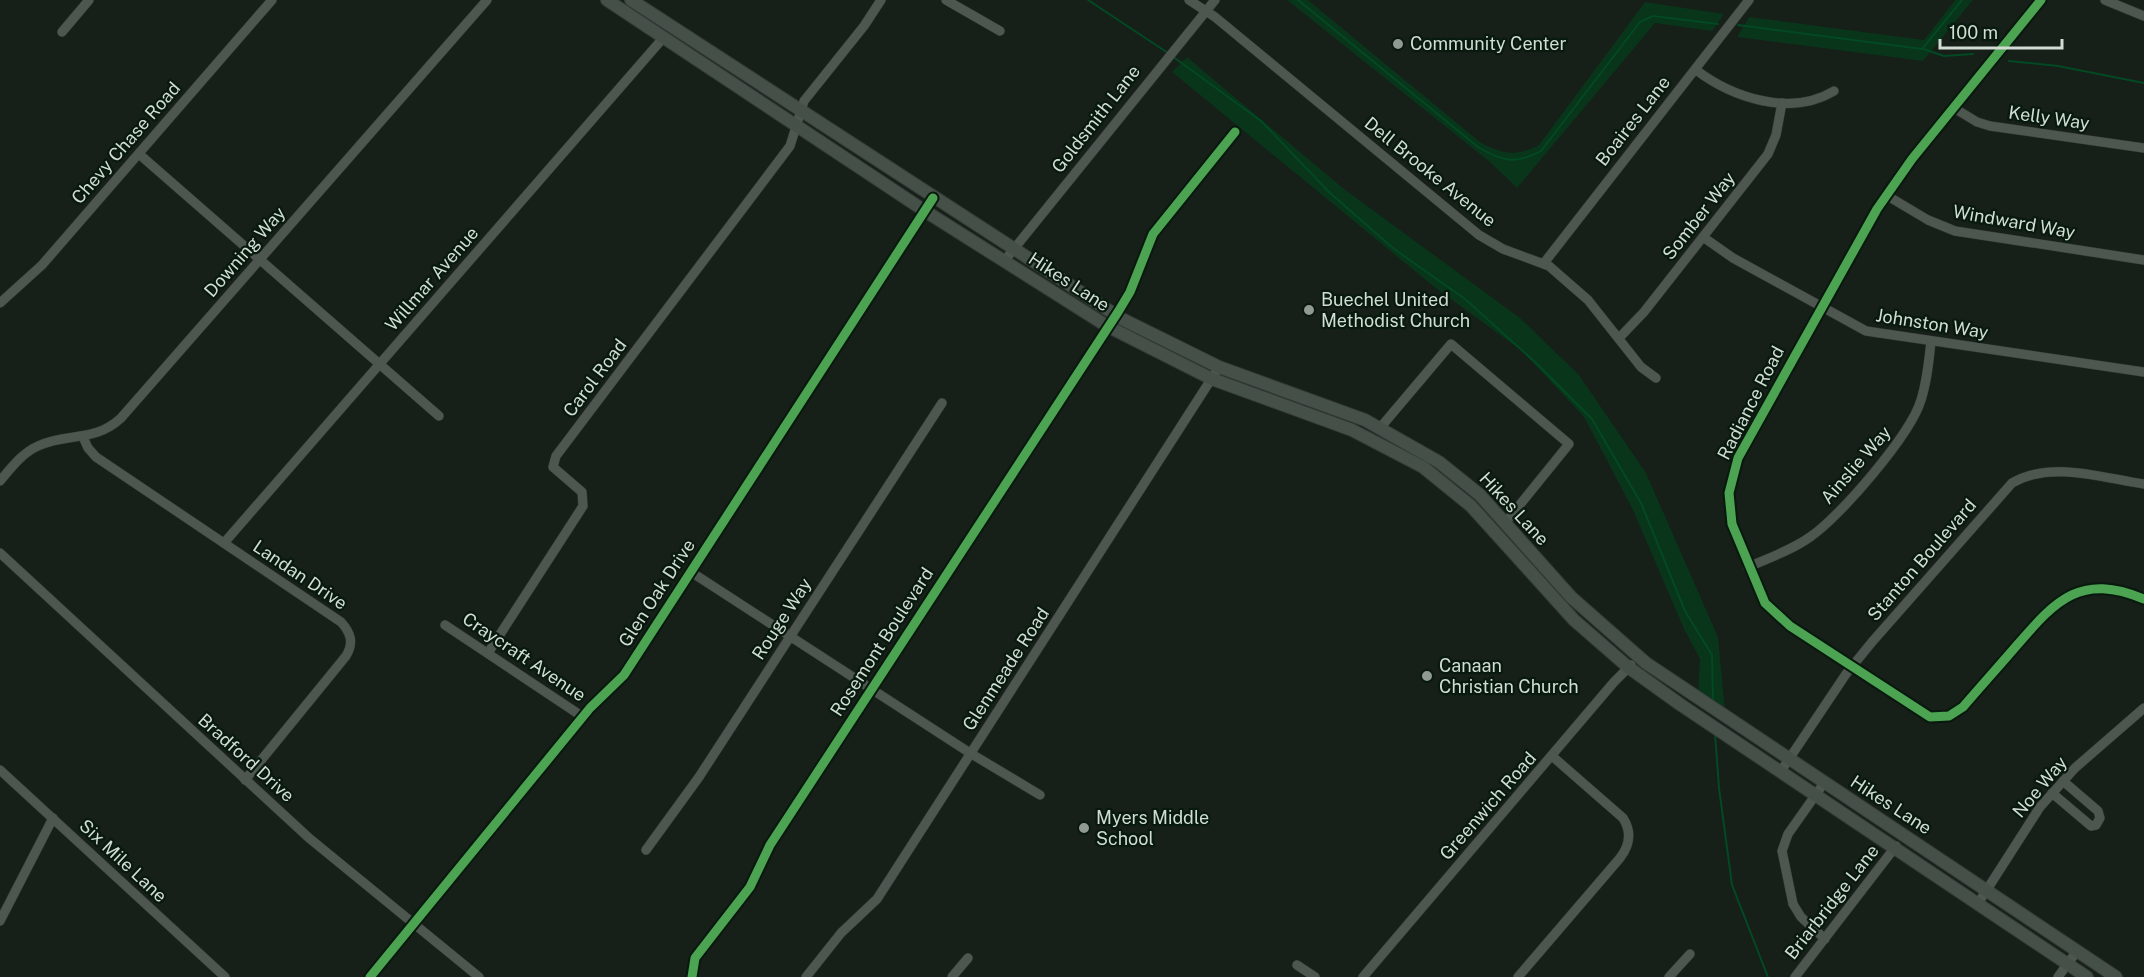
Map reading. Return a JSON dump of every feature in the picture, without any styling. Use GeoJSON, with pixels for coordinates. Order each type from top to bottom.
{"type":"FeatureCollection","features":[{"type":"Feature","properties":{"kind":"main road","name":"Hikes Lane"},"geometry":{"type":"LineString","coordinates":[[607,0],[925,211],[1107,327],[1212,379],[1352,430],[1423,467],[1471,506],[1574,620],[1628,667],[2087,977]]}},
{"type":"Feature","properties":{"kind":"main road","name":"Hikes Lane"},"geometry":{"type":"LineString","coordinates":[[632,0],[1116,315],[1219,367],[1335,408],[1414,446],[1461,478],[1571,597],[1640,658],[1720,715],[2116,977]]}},
{"type":"Feature","properties":{"kind":"street"},"geometry":{"type":"LineString","coordinates":[[62,32],[89,0]]}},
{"type":"Feature","properties":{"kind":"street","name":"Chevy Chase Road"},"geometry":{"type":"LineString","coordinates":[[0,303],[42,265],[272,0]]}},
{"type":"Feature","properties":{"kind":"street","name":"Downing Way"},"geometry":{"type":"LineString","coordinates":[[0,481],[34,447],[100,433],[121,418],[487,0]]}},
{"type":"Feature","properties":{"kind":"street"},"geometry":{"type":"LineString","coordinates":[[797,125],[804,101],[864,26],[880,0]]}},
{"type":"Feature","properties":{"kind":"street"},"geometry":{"type":"LineString","coordinates":[[946,0],[1000,32]]}},
{"type":"Feature","properties":{"kind":"street","name":"Dell Brooke Avenue"},"geometry":{"type":"LineString","coordinates":[[1189,0],[1206,11],[1479,235],[1503,249],[1544,263],[1588,300],[1620,337],[1641,367],[1656,378]]}},
{"type":"Feature","properties":{"kind":"street","name":"Goldsmith Lane"},"geometry":{"type":"LineString","coordinates":[[1005,260],[1176,45],[1215,0]]}},
{"type":"Feature","properties":{"kind":"street","name":"Boaires Lane"},"geometry":{"type":"LineString","coordinates":[[1544,263],[1749,0]]}},
{"type":"Feature","properties":{"kind":"street","name":"Radiance Road"},"geometry":{"type":"LineString","coordinates":[[2041,0],[1886,195],[1745,444],[1733,471],[1730,494],[1732,524],[1748,567],[1766,603],[1779,617],[1924,715],[1935,718],[1949,716],[1963,706],[2058,601],[2076,592],[2094,589],[2123,592],[2144,599]]}},
{"type":"Feature","properties":{"kind":"street"},"geometry":{"type":"LineString","coordinates":[[2104,0],[2144,16]]}},
{"type":"Feature","properties":{"kind":"street","name":"Willmar Avenue"},"geometry":{"type":"LineString","coordinates":[[224,543],[664,37]]}},
{"type":"Feature","properties":{"kind":"street"},"geometry":{"type":"LineString","coordinates":[[1696,70],[1722,88],[1738,95],[1782,103],[1807,103],[1834,92]]}},
{"type":"Feature","properties":{"kind":"street","name":"Somber Way"},"geometry":{"type":"LineString","coordinates":[[1620,337],[1644,312],[1768,154],[1776,135],[1782,103]]}},
{"type":"Feature","properties":{"kind":"street","name":"Kelly Way"},"geometry":{"type":"LineString","coordinates":[[1954,108],[1977,122],[1990,126],[2144,148]]}},
{"type":"Feature","properties":{"kind":"street","name":"Carol Road"},"geometry":{"type":"LineString","coordinates":[[488,653],[583,506],[582,492],[553,467],[556,456],[790,146],[797,125]]}},
{"type":"Feature","properties":{"kind":"street","name":"Rosemont Boulevard"},"geometry":{"type":"LineString","coordinates":[[692,977],[695,958],[750,887],[770,845],[1116,315],[1130,292],[1153,234],[1234,132]]}},
{"type":"Feature","properties":{"kind":"street"},"geometry":{"type":"LineString","coordinates":[[139,154],[439,416]]}},
{"type":"Feature","properties":{"kind":"street","name":"Windward Way"},"geometry":{"type":"LineString","coordinates":[[1886,195],[1928,220],[1954,231],[2144,260]]}},
{"type":"Feature","properties":{"kind":"street","name":"Glen Oak Drive"},"geometry":{"type":"LineString","coordinates":[[370,977],[583,717],[624,675],[933,198]]}},
{"type":"Feature","properties":{"kind":"street","name":"Johnston Way"},"geometry":{"type":"LineString","coordinates":[[1703,237],[1732,258],[1866,331],[2144,372]]}},
{"type":"Feature","properties":{"kind":"street","name":"Ainslie Way"},"geometry":{"type":"LineString","coordinates":[[1748,567],[1798,544],[1819,531],[1905,434],[1921,400],[1931,341]]}},
{"type":"Feature","properties":{"kind":"street"},"geometry":{"type":"LineString","coordinates":[[1380,428],[1451,344],[1569,444],[1505,523]]}},
{"type":"Feature","properties":{"kind":"street","name":"Glenmeade Road"},"geometry":{"type":"LineString","coordinates":[[806,977],[841,933],[870,908],[1219,367]]}},
{"type":"Feature","properties":{"kind":"street","name":"Rouge Way"},"geometry":{"type":"LineString","coordinates":[[646,850],[699,777],[942,403]]}},
{"type":"Feature","properties":{"kind":"street","name":"Landan Drive"},"geometry":{"type":"LineString","coordinates":[[83,437],[88,448],[96,457],[341,622],[351,636],[351,644],[346,656],[245,780]]}},
{"type":"Feature","properties":{"kind":"street","name":"Stanton Boulevard"},"geometry":{"type":"LineString","coordinates":[[1781,771],[1852,667],[2012,483],[2024,476],[2044,471],[2144,484]]}},
{"type":"Feature","properties":{"kind":"street","name":"Bradford Drive"},"geometry":{"type":"LineString","coordinates":[[0,554],[309,838],[479,977]]}},
{"type":"Feature","properties":{"kind":"street"},"geometry":{"type":"LineString","coordinates":[[691,572],[970,753],[1040,795]]}},
{"type":"Feature","properties":{"kind":"street","name":"Craycraft Avenue"},"geometry":{"type":"LineString","coordinates":[[446,625],[583,717]]}},
{"type":"Feature","properties":{"kind":"street","name":"Greenwich Road"},"geometry":{"type":"LineString","coordinates":[[1363,977],[1628,667],[1640,658]]}},
{"type":"Feature","properties":{"kind":"street","name":"Noe Way"},"geometry":{"type":"LineString","coordinates":[[1979,902],[2040,807],[2063,781],[2144,708]]}},
{"type":"Feature","properties":{"kind":"street"},"geometry":{"type":"LineString","coordinates":[[1518,977],[1620,858],[1629,841],[1629,832],[1623,818],[1552,756]]}},
{"type":"Feature","properties":{"kind":"street","name":"Six Mile Lane"},"geometry":{"type":"LineString","coordinates":[[0,770],[225,977]]}},
{"type":"Feature","properties":{"kind":"street"},"geometry":{"type":"LineString","coordinates":[[2052,794],[2091,826],[2096,825],[2100,818],[2098,812],[2063,781]]}},
{"type":"Feature","properties":{"kind":"street"},"geometry":{"type":"LineString","coordinates":[[1824,783],[1786,837],[1783,860],[1797,911],[1825,939]]}},
{"type":"Feature","properties":{"kind":"street"},"geometry":{"type":"LineString","coordinates":[[0,921],[52,818]]}},
{"type":"Feature","properties":{"kind":"street","name":"Briarbridge Lane"},"geometry":{"type":"LineString","coordinates":[[1795,977],[1896,846]]}},
{"type":"Feature","properties":{"kind":"street"},"geometry":{"type":"LineString","coordinates":[[2058,977],[2078,951]]}},
{"type":"Feature","properties":{"kind":"street"},"geometry":{"type":"LineString","coordinates":[[1669,977],[1690,954]]}},
{"type":"Feature","properties":{"kind":"street"},"geometry":{"type":"LineString","coordinates":[[952,977],[968,958]]}},
{"type":"Feature","properties":{"kind":"street"},"geometry":{"type":"LineString","coordinates":[[1297,965],[1315,977]]}},
{"type":"Feature","properties":{"kind":"green space"},"geometry":{"type":"Polygon","coordinates":[[[1287,0],[1308,0],[1480,142],[1509,152],[1523,151],[1539,145],[1645,2],[1724,14],[1712,31],[1655,23],[1517,188],[1490,162],[1287,0]]]}},
{"type":"Feature","properties":{"kind":"green space"},"geometry":{"type":"Polygon","coordinates":[[[1955,0],[1973,0],[1923,61],[1737,37],[1749,17],[1924,40],[1955,0]]]}},
{"type":"Feature","properties":{"kind":"green space"},"geometry":{"type":"Polygon","coordinates":[[[1187,57],[1344,189],[1520,318],[1579,375],[1646,473],[1718,637],[1725,711],[1698,693],[1700,659],[1684,629],[1633,510],[1584,417],[1522,351],[1433,286],[1172,72],[1187,57]]]}},
{"type":"Feature","properties":{"kind":"waterway"},"geometry":{"type":"LineString","coordinates":[[1088,0],[1168,53]]}},
{"type":"Feature","properties":{"kind":"waterway"},"geometry":{"type":"LineString","coordinates":[[1298,0],[1478,147],[1494,156],[1509,160],[1524,158],[1541,151],[1640,22],[1653,16],[1718,24]]}},
{"type":"Feature","properties":{"kind":"waterway"},"geometry":{"type":"LineString","coordinates":[[1738,25],[1922,49],[1962,0]]}},
{"type":"Feature","properties":{"kind":"waterway"},"geometry":{"type":"LineString","coordinates":[[1923,49],[1944,56],[1973,54]]}},
{"type":"Feature","properties":{"kind":"waterway"},"geometry":{"type":"LineString","coordinates":[[1172,56],[1261,121],[1330,193],[1394,249],[1465,299],[1536,363],[1592,419],[1641,503],[1685,611],[1712,655],[1713,703]]}},
{"type":"Feature","properties":{"kind":"waterway"},"geometry":{"type":"LineString","coordinates":[[2009,61],[2058,66],[2144,83]]}},
{"type":"Feature","properties":{"kind":"waterway"},"geometry":{"type":"LineString","coordinates":[[1715,733],[1719,788],[1732,885],[1768,977]]}},
{"type":"Feature","properties":{"kind":"cycle path"},"geometry":{"type":"LineString","coordinates":[[2041,0],[1912,159],[1877,209],[1738,458],[1729,493],[1732,524],[1765,603],[1790,626],[1930,717],[1949,716],[1963,707],[2045,614],[2072,595],[2087,590],[2103,589],[2144,599]]}},
{"type":"Feature","properties":{"kind":"cycle path"},"geometry":{"type":"LineString","coordinates":[[692,977],[695,958],[750,887],[770,845],[1118,312],[1130,292],[1153,234],[1235,132]]}},
{"type":"Feature","properties":{"kind":"cycle path"},"geometry":{"type":"LineString","coordinates":[[370,977],[590,708],[624,675],[933,198]]}},
{"type":"Feature","properties":{"kind":"place","name":"Community Center"},"geometry":{"type":"Point","coordinates":[1398,44]}},
{"type":"Feature","properties":{"kind":"place","name":"Buechel United Methodist Church"},"geometry":{"type":"Point","coordinates":[1309,310]}},
{"type":"Feature","properties":{"kind":"place","name":"Canaan Christian Church"},"geometry":{"type":"Point","coordinates":[1427,676]}},
{"type":"Feature","properties":{"kind":"place","name":"Myers Middle School"},"geometry":{"type":"Point","coordinates":[1084,828]}}]}
